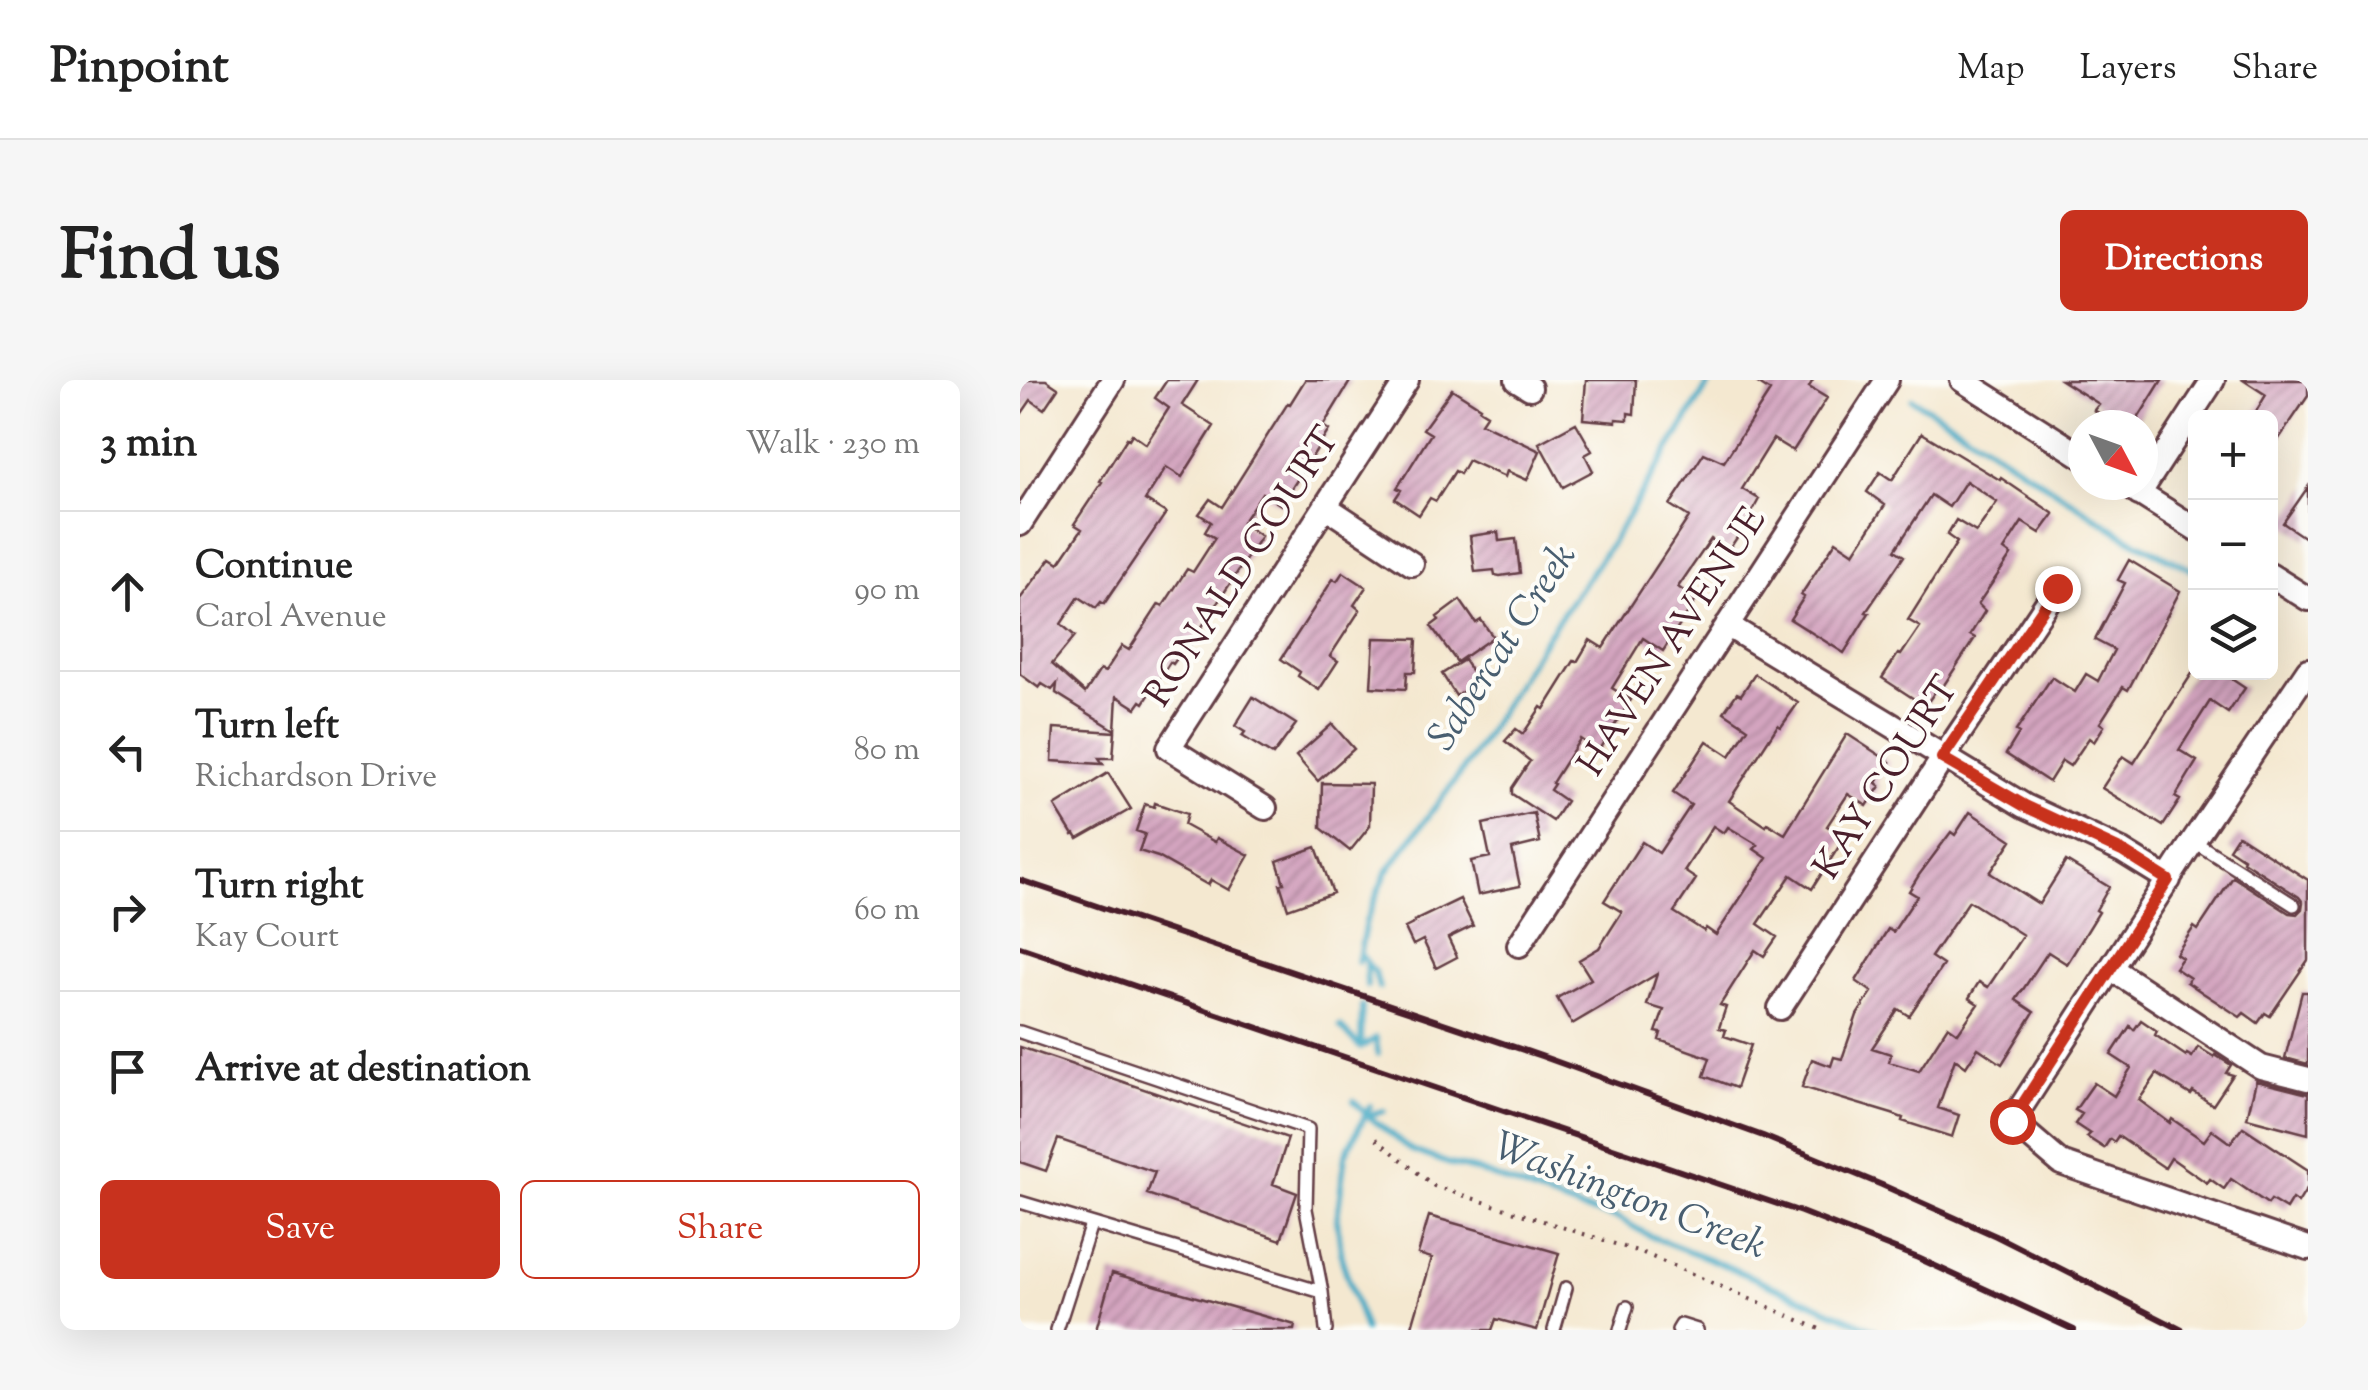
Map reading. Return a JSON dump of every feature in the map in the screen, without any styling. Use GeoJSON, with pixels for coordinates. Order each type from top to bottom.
{"type":"FeatureCollection","features":[{"type":"Feature","properties":{"kind":"street"},"geometry":{"type":"LineString","coordinates":[[1020,524],[1113,380]]}},
{"type":"Feature","properties":{"kind":"street","name":"RONALD COURT"},"geometry":{"type":"LineString","coordinates":[[1265,808],[1169,748],[1407,380]]}},
{"type":"Feature","properties":{"kind":"street","name":"HAVEN AVENUE"},"geometry":{"type":"LineString","coordinates":[[1520,946],[1887,380]]}},
{"type":"Feature","properties":{"kind":"street"},"geometry":{"type":"LineString","coordinates":[[1962,380],[2068,447]]}},
{"type":"Feature","properties":{"kind":"street"},"geometry":{"type":"LineString","coordinates":[[2158,455],[2212,380]]}},
{"type":"Feature","properties":{"kind":"street"},"geometry":{"type":"LineString","coordinates":[[2151,500],[2188,523]]}},
{"type":"Feature","properties":{"kind":"street"},"geometry":{"type":"LineString","coordinates":[[1326,507],[1412,564]]}},
{"type":"Feature","properties":{"kind":"street"},"geometry":{"type":"LineString","coordinates":[[2278,580],[2308,599]]}},
{"type":"Feature","properties":{"kind":"street","name":"KAY COURT"},"geometry":{"type":"LineString","coordinates":[[1780,1008],[2057,588]]}},
{"type":"Feature","properties":{"kind":"street"},"geometry":{"type":"LineString","coordinates":[[1727,625],[2025,806],[2122,851],[2168,880]]}},
{"type":"Feature","properties":{"kind":"street"},"geometry":{"type":"LineString","coordinates":[[2308,670],[2012,1121],[2061,1164],[2308,1248]]}},
{"type":"Feature","properties":{"kind":"street"},"geometry":{"type":"LineString","coordinates":[[2112,969],[2262,1067],[2308,1079]]}},
{"type":"Feature","properties":{"kind":"lane"},"geometry":{"type":"LineString","coordinates":[[2194,840],[2294,905]]}},
{"type":"Feature","properties":{"kind":"lane"},"geometry":{"type":"LineString","coordinates":[[1020,1032],[1308,1130],[1306,1209],[1326,1330]]}},
{"type":"Feature","properties":{"kind":"lane"},"geometry":{"type":"LineString","coordinates":[[1020,1202],[1322,1292]]}},
{"type":"Feature","properties":{"kind":"lane"},"geometry":{"type":"LineString","coordinates":[[1057,1330],[1090,1224]]}},
{"type":"Feature","properties":{"kind":"lane"},"geometry":{"type":"LineString","coordinates":[[1554,1330],[1566,1288]]}},
{"type":"Feature","properties":{"kind":"lane"},"geometry":{"type":"LineString","coordinates":[[1620,1330],[1627,1307]]}},
{"type":"Feature","properties":{"kind":"lane"},"geometry":{"type":"LineString","coordinates":[[1678,1330],[1681,1325],[1697,1330]]}},
{"type":"Feature","properties":{"kind":"path"},"geometry":{"type":"LineString","coordinates":[[1376,1139],[1434,1186],[1643,1254],[1822,1330]]}},
{"type":"Feature","properties":{"kind":"building"},"geometry":{"type":"Polygon","coordinates":[[[1020,380],[1046,380],[1058,388],[1044,409],[1031,400],[1020,416],[1020,380]]]}},
{"type":"Feature","properties":{"kind":"building"},"geometry":{"type":"Polygon","coordinates":[[[1167,380],[1198,380],[1182,405],[1214,426],[1182,477],[1166,467],[1145,500],[1166,513],[1104,604],[1101,602],[1096,608],[1079,597],[1061,624],[1075,636],[1052,664],[1085,693],[1122,646],[1129,650],[1187,569],[1193,572],[1215,538],[1205,532],[1211,522],[1199,514],[1210,499],[1222,507],[1305,380],[1351,380],[1323,426],[1329,430],[1281,505],[1262,493],[1242,523],[1261,536],[1181,659],[1170,662],[1144,703],[1141,701],[1136,708],[1117,696],[1115,730],[1056,693],[1057,684],[1052,690],[1042,684],[1039,688],[1020,674],[1020,599],[1051,558],[1059,563],[1082,529],[1074,524],[1127,438],[1132,434],[1146,444],[1169,408],[1155,398],[1167,380]]]}},
{"type":"Feature","properties":{"kind":"building"},"geometry":{"type":"Polygon","coordinates":[[[1586,380],[1636,380],[1634,414],[1628,413],[1628,420],[1616,422],[1583,419],[1586,380]]]}},
{"type":"Feature","properties":{"kind":"building"},"geometry":{"type":"Polygon","coordinates":[[[1753,380],[1813,380],[1809,387],[1827,398],[1793,451],[1773,439],[1742,489],[1759,499],[1744,527],[1728,551],[1711,539],[1678,587],[1696,600],[1663,651],[1643,638],[1612,688],[1631,700],[1598,751],[1580,739],[1552,783],[1550,790],[1566,801],[1553,821],[1512,794],[1530,761],[1505,741],[1516,729],[1523,734],[1590,640],[1603,648],[1689,517],[1670,505],[1704,453],[1724,462],[1770,391],[1753,380]]]}},
{"type":"Feature","properties":{"kind":"building"},"geometry":{"type":"Polygon","coordinates":[[[2061,380],[2162,380],[2143,410],[2094,410],[2099,404],[2061,380]]]}},
{"type":"Feature","properties":{"kind":"building"},"geometry":{"type":"Polygon","coordinates":[[[2243,380],[2308,380],[2308,396],[2278,440],[2278,410],[2257,410],[2266,395],[2243,380]]]}},
{"type":"Feature","properties":{"kind":"building"},"geometry":{"type":"Polygon","coordinates":[[[1452,389],[1487,414],[1481,423],[1540,451],[1527,480],[1507,471],[1505,477],[1468,460],[1460,474],[1455,471],[1436,501],[1430,498],[1419,515],[1395,499],[1401,490],[1397,488],[1431,434],[1423,429],[1452,389]]]}},
{"type":"Feature","properties":{"kind":"building"},"geometry":{"type":"Polygon","coordinates":[[[1576,423],[1592,451],[1585,455],[1593,471],[1563,487],[1539,443],[1576,423]]]}},
{"type":"Feature","properties":{"kind":"building"},"geometry":{"type":"Polygon","coordinates":[[[1922,433],[2054,514],[2040,533],[2022,522],[2004,550],[2011,555],[1978,604],[1985,611],[1970,635],[1975,638],[1942,688],[1939,686],[1925,706],[1882,678],[1920,627],[1908,620],[1957,542],[1947,535],[1956,520],[1976,532],[1997,502],[1966,481],[1949,507],[1931,495],[1895,550],[1904,556],[1844,653],[1790,619],[1836,541],[1854,553],[1885,505],[1867,492],[1880,472],[1892,480],[1922,433]]]}},
{"type":"Feature","properties":{"kind":"building"},"geometry":{"type":"Polygon","coordinates":[[[2308,487],[2308,540],[2283,523],[2308,487]]]}},
{"type":"Feature","properties":{"kind":"building"},"geometry":{"type":"Polygon","coordinates":[[[1498,532],[1499,541],[1516,539],[1520,573],[1500,576],[1494,570],[1475,572],[1470,536],[1498,532]]]}},
{"type":"Feature","properties":{"kind":"building"},"geometry":{"type":"Polygon","coordinates":[[[2129,560],[2180,591],[2128,690],[2123,687],[2100,723],[2104,726],[2094,742],[2089,738],[2070,766],[2062,761],[2049,782],[2006,754],[2019,733],[2016,731],[2052,677],[2075,692],[2086,674],[2098,681],[2114,650],[2095,640],[2125,583],[2118,580],[2129,560]]]}},
{"type":"Feature","properties":{"kind":"building"},"geometry":{"type":"Polygon","coordinates":[[[1343,572],[1366,587],[1354,605],[1360,610],[1330,656],[1338,661],[1319,690],[1281,659],[1333,579],[1337,581],[1343,572]]]}},
{"type":"Feature","properties":{"kind":"building"},"geometry":{"type":"Polygon","coordinates":[[[1460,600],[1476,623],[1481,620],[1493,637],[1457,662],[1431,626],[1460,600]]]}},
{"type":"Feature","properties":{"kind":"building"},"geometry":{"type":"Polygon","coordinates":[[[1374,638],[1417,639],[1415,672],[1407,672],[1406,689],[1371,687],[1374,638]]]}},
{"type":"Feature","properties":{"kind":"building"},"geometry":{"type":"Polygon","coordinates":[[[1464,660],[1478,681],[1456,696],[1442,674],[1464,660]]]}},
{"type":"Feature","properties":{"kind":"building"},"geometry":{"type":"Polygon","coordinates":[[[1755,674],[1798,703],[1781,727],[1778,725],[1729,801],[1766,826],[1767,823],[1785,834],[1847,734],[1890,762],[1867,806],[1848,794],[1827,826],[1845,837],[1812,889],[1791,875],[1758,924],[1777,937],[1764,956],[1755,950],[1720,1005],[1726,1007],[1719,1028],[1726,1030],[1724,1036],[1751,1045],[1736,1088],[1704,1076],[1710,1058],[1659,1040],[1661,1033],[1656,1032],[1664,1010],[1647,1005],[1657,974],[1572,1024],[1557,998],[1591,979],[1579,960],[1599,948],[1622,912],[1604,901],[1642,842],[1659,853],[1691,805],[1673,793],[1707,741],[1730,756],[1748,728],[1724,712],[1737,693],[1741,695],[1755,674]],[[1713,826],[1684,871],[1696,879],[1674,912],[1716,935],[1767,858],[1754,849],[1758,845],[1728,827],[1724,833],[1713,826]]]}},
{"type":"Feature","properties":{"kind":"building"},"geometry":{"type":"Polygon","coordinates":[[[2188,680],[2233,680],[2245,688],[2228,713],[2210,701],[2179,750],[2197,761],[2175,797],[2180,800],[2163,826],[2102,788],[2123,756],[2134,763],[2188,680]]]}},
{"type":"Feature","properties":{"kind":"building"},"geometry":{"type":"Polygon","coordinates":[[[1253,697],[1296,724],[1273,755],[1242,736],[1245,732],[1235,726],[1253,697]]]}},
{"type":"Feature","properties":{"kind":"building"},"geometry":{"type":"Polygon","coordinates":[[[1332,724],[1354,749],[1318,781],[1296,756],[1332,724]]]}},
{"type":"Feature","properties":{"kind":"building"},"geometry":{"type":"Polygon","coordinates":[[[1054,728],[1115,732],[1113,758],[1099,758],[1103,764],[1052,761],[1054,728]]]}},
{"type":"Feature","properties":{"kind":"building"},"geometry":{"type":"Polygon","coordinates":[[[1108,773],[1131,809],[1078,839],[1055,806],[1108,773]]]}},
{"type":"Feature","properties":{"kind":"building"},"geometry":{"type":"Polygon","coordinates":[[[1322,783],[1371,784],[1370,826],[1350,851],[1321,828],[1322,783]]]}},
{"type":"Feature","properties":{"kind":"building"},"geometry":{"type":"Polygon","coordinates":[[[1155,803],[1187,814],[1184,825],[1249,855],[1229,890],[1211,880],[1208,885],[1158,857],[1139,851],[1145,834],[1136,831],[1145,804],[1154,807],[1155,803]]]}},
{"type":"Feature","properties":{"kind":"building"},"geometry":{"type":"Polygon","coordinates":[[[1970,812],[2012,840],[1990,873],[2039,904],[2066,861],[2109,887],[2096,910],[2099,912],[2067,964],[2048,952],[2016,1000],[2034,1012],[2002,1064],[1978,1048],[1966,1067],[1955,1059],[1938,1108],[1959,1115],[1952,1137],[1802,1087],[1812,1059],[1831,1066],[1834,1057],[1842,1059],[1857,1015],[1872,992],[1856,981],[1888,929],[1893,932],[1917,896],[1909,891],[1919,875],[1951,832],[1955,835],[1970,812]],[[1969,901],[1931,957],[1943,965],[1909,1016],[1898,1009],[1872,1048],[1891,1054],[1889,1062],[1919,1071],[1948,1026],[1958,1033],[1978,1004],[1969,998],[1979,982],[1988,987],[2023,935],[1969,901]]]}},
{"type":"Feature","properties":{"kind":"building"},"geometry":{"type":"Polygon","coordinates":[[[1534,813],[1540,842],[1512,849],[1520,886],[1478,895],[1471,861],[1490,857],[1483,824],[1534,813]]]}},
{"type":"Feature","properties":{"kind":"building"},"geometry":{"type":"Polygon","coordinates":[[[2238,835],[2308,880],[2308,960],[2270,1016],[2265,1013],[2258,1023],[2244,1013],[2240,1017],[2203,993],[2175,968],[2182,958],[2176,954],[2194,927],[2198,930],[2233,877],[2289,913],[2297,914],[2302,909],[2299,897],[2229,849],[2238,835]]]}},
{"type":"Feature","properties":{"kind":"building"},"geometry":{"type":"Polygon","coordinates":[[[1316,847],[1333,893],[1288,909],[1277,861],[1316,847]]]}},
{"type":"Feature","properties":{"kind":"building"},"geometry":{"type":"Polygon","coordinates":[[[1460,899],[1473,926],[1448,938],[1457,957],[1436,968],[1423,940],[1413,945],[1405,928],[1460,899]]]}},
{"type":"Feature","properties":{"kind":"building"},"geometry":{"type":"Polygon","coordinates":[[[2302,992],[2308,992],[2308,1064],[2285,1058],[2302,992]]]}},
{"type":"Feature","properties":{"kind":"building"},"geometry":{"type":"Polygon","coordinates":[[[2141,1020],[2186,1056],[2192,1057],[2198,1047],[2215,1055],[2231,1065],[2226,1073],[2233,1075],[2213,1105],[2157,1074],[2139,1100],[2204,1141],[2212,1130],[2230,1143],[2243,1127],[2308,1170],[2308,1187],[2298,1203],[2292,1199],[2286,1209],[2271,1200],[2268,1204],[2231,1179],[2224,1189],[2210,1179],[2207,1183],[2171,1158],[2165,1168],[2118,1136],[2104,1148],[2075,1124],[2082,1114],[2075,1110],[2094,1083],[2114,1096],[2131,1068],[2111,1055],[2130,1026],[2134,1030],[2141,1020]]]}},
{"type":"Feature","properties":{"kind":"building"},"geometry":{"type":"Polygon","coordinates":[[[1020,1047],[1288,1138],[1273,1184],[1297,1193],[1281,1240],[1147,1194],[1155,1172],[1058,1139],[1046,1171],[1020,1162],[1020,1047]]]}},
{"type":"Feature","properties":{"kind":"building"},"geometry":{"type":"Polygon","coordinates":[[[2256,1081],[2308,1094],[2308,1134],[2247,1118],[2256,1081]]]}},
{"type":"Feature","properties":{"kind":"building"},"geometry":{"type":"Polygon","coordinates":[[[1429,1216],[1559,1253],[1537,1330],[1496,1319],[1492,1330],[1411,1330],[1432,1258],[1418,1254],[1429,1216]]]}},
{"type":"Feature","properties":{"kind":"building"},"geometry":{"type":"Polygon","coordinates":[[[1112,1273],[1295,1325],[1294,1330],[1096,1330],[1112,1273]]]}},
{"type":"Feature","properties":{"kind":"waterway","name":"Sabercat Creek"},"geometry":{"type":"LineString","coordinates":[[1358,962],[1366,921],[1386,873],[1471,759],[1541,645],[1612,542],[1711,380]]}},
{"type":"Feature","properties":{"kind":"waterway"},"geometry":{"type":"LineString","coordinates":[[1912,399],[2126,537],[2188,568]]}},
{"type":"Feature","properties":{"kind":"waterway","name":"Sabercat Creek"},"geometry":{"type":"LineString","coordinates":[[1361,955],[1375,973],[1379,988]]}},
{"type":"Feature","properties":{"kind":"waterway","name":"Sabercat Creek"},"geometry":{"type":"LineString","coordinates":[[1366,964],[1367,986]]}},
{"type":"Feature","properties":{"kind":"waterway","name":"Sabercat Creek"},"geometry":{"type":"LineString","coordinates":[[1361,1048],[1362,1006]]}},
{"type":"Feature","properties":{"kind":"waterway","name":"Sabercat Creek"},"geometry":{"type":"LineString","coordinates":[[1340,1026],[1360,1047]]}},
{"type":"Feature","properties":{"kind":"waterway","name":"Sabercat Creek"},"geometry":{"type":"LineString","coordinates":[[1362,1047],[1376,1038],[1378,1054]]}},
{"type":"Feature","properties":{"kind":"waterway","name":"Washington Creek"},"geometry":{"type":"LineString","coordinates":[[1354,1101],[1411,1150],[1583,1210],[1618,1218],[1650,1236],[1875,1330]]}},
{"type":"Feature","properties":{"kind":"waterway","name":"Sabercat Creek"},"geometry":{"type":"LineString","coordinates":[[1365,1330],[1342,1260],[1337,1219],[1345,1155],[1370,1106]]}},
{"type":"Feature","properties":{"kind":"waterway","name":"Sabercat Creek"},"geometry":{"type":"LineString","coordinates":[[1368,1115],[1384,1111]]}},
{"type":"Feature","properties":{"kind":"railway"},"geometry":{"type":"LineString","coordinates":[[1020,880],[1541,1056],[1763,1136],[1996,1236],[2182,1330]]}},
{"type":"Feature","properties":{"kind":"railway"},"geometry":{"type":"LineString","coordinates":[[1020,947],[1801,1212],[1918,1258],[2074,1330]]}},
{"type":"Feature","properties":{"kind":"route"},"geometry":{"type":"LineString","coordinates":[[2012,1121],[2168,880],[2122,851],[2025,806],[1942,758],[2057,588]]}}]}
